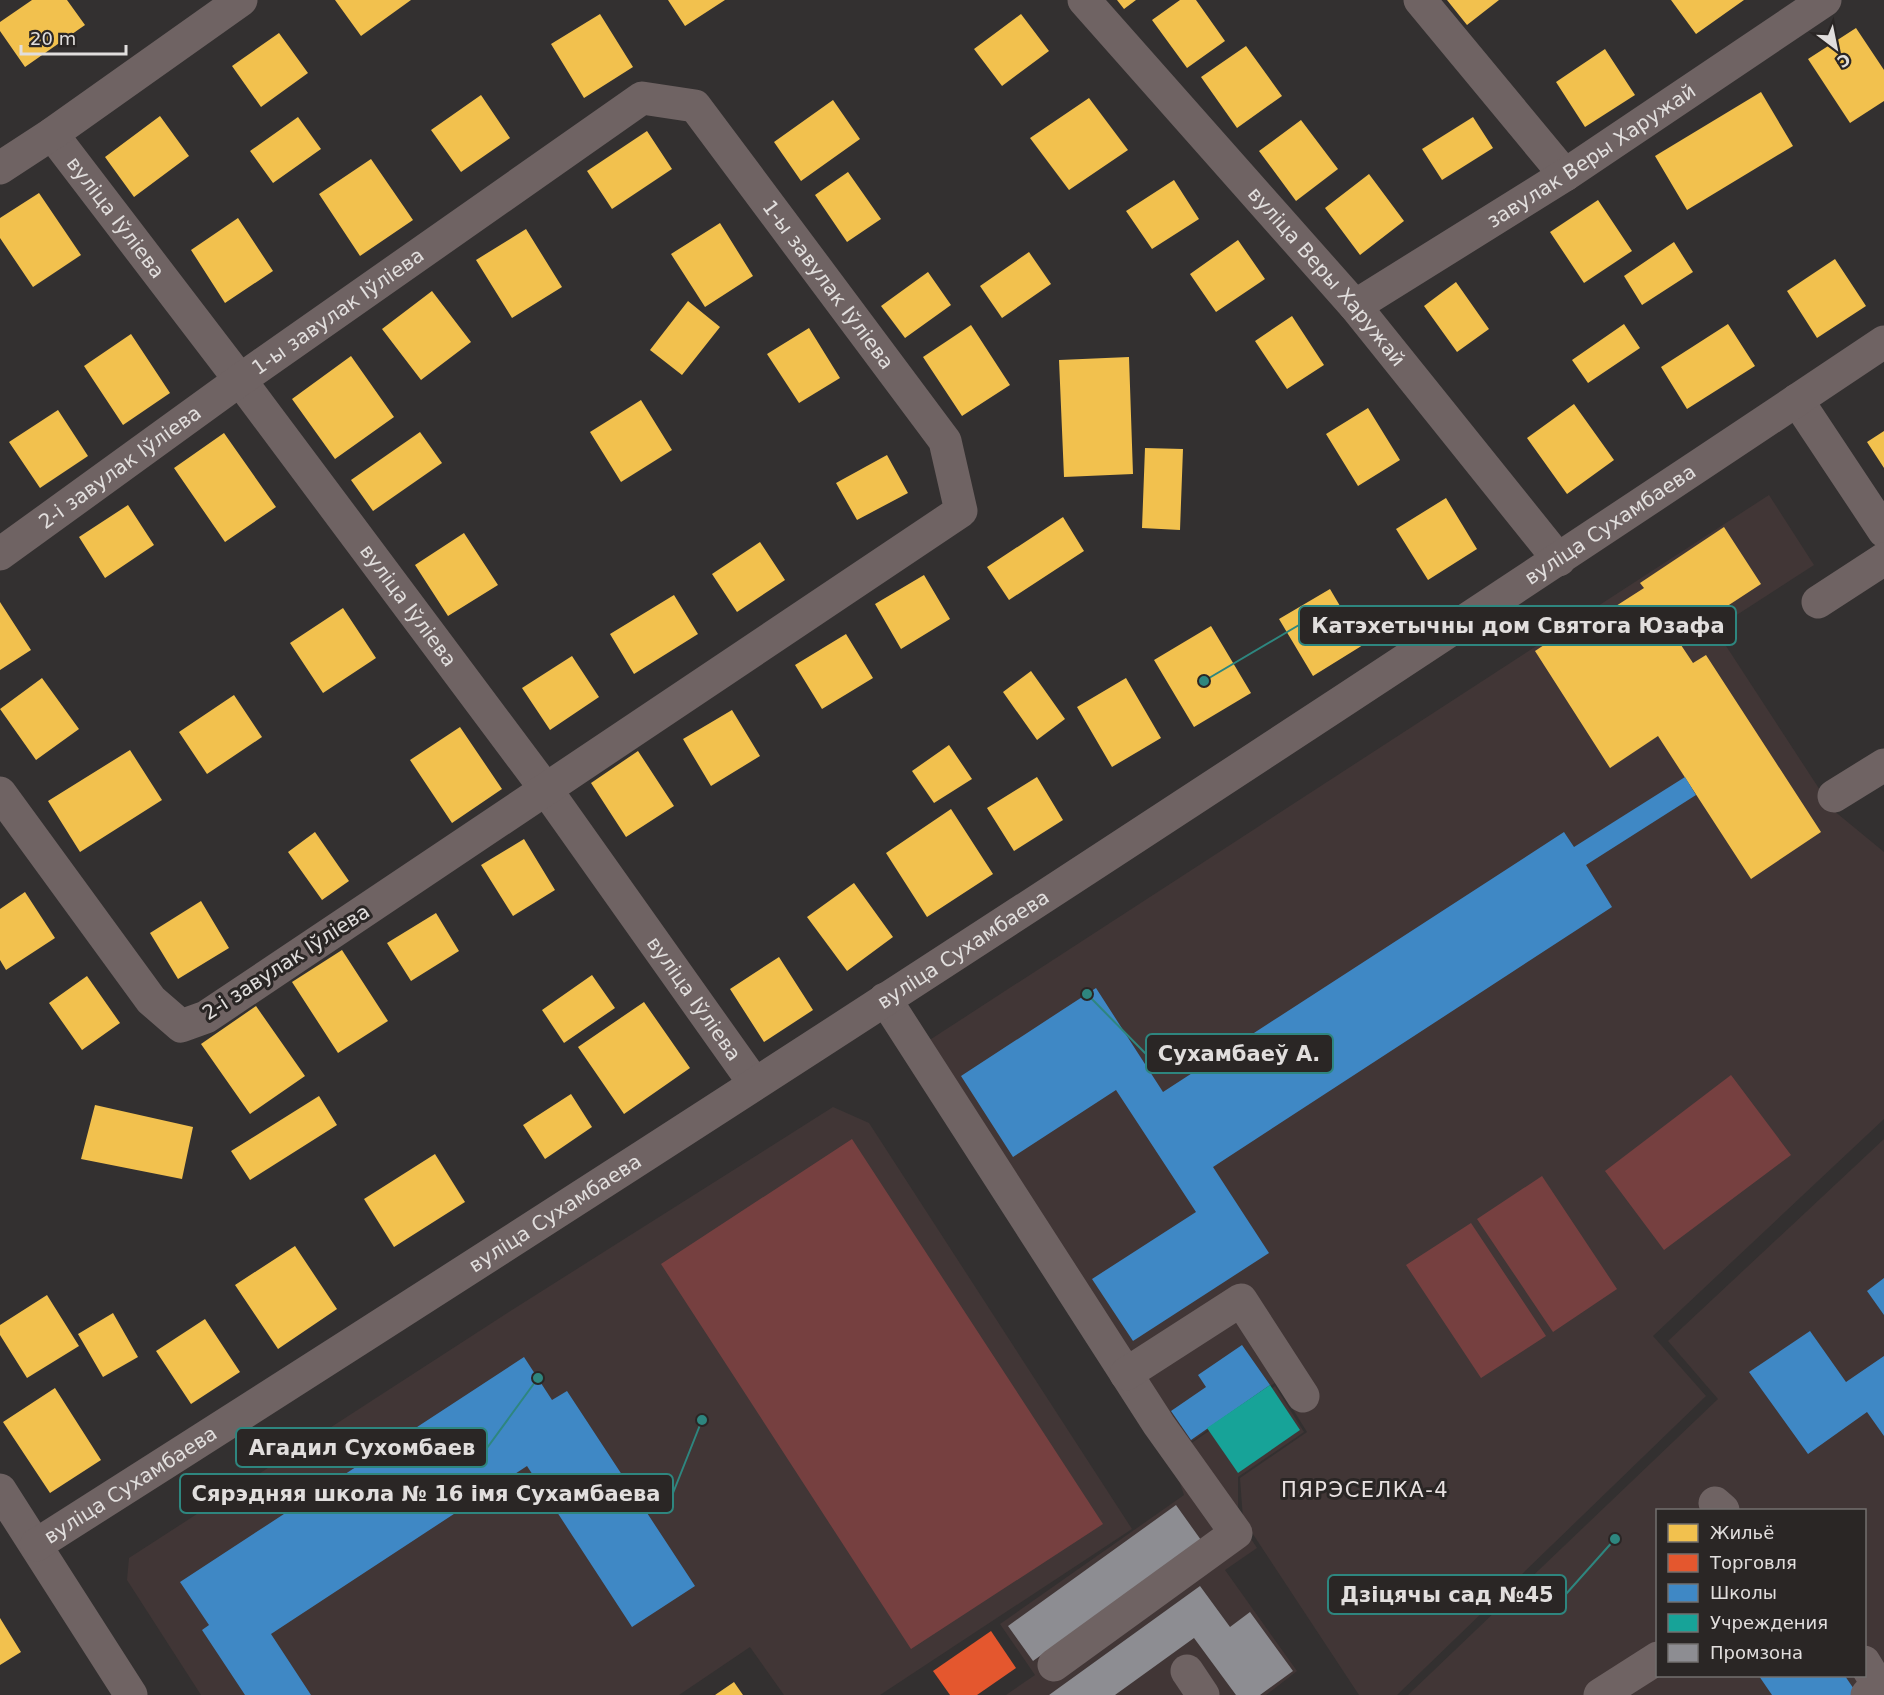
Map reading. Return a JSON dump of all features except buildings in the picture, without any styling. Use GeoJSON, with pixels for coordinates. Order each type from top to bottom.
{"type":"FeatureCollection","features":[{"type":"Feature","properties":{"kind":"street"},"geometry":{"type":"LineString","coordinates":[[0,168],[52,134],[241,0]]}},
{"type":"Feature","properties":{"kind":"street","name":"вуліца Веры Харужай"},"geometry":{"type":"LineString","coordinates":[[1084,0],[1355,306],[1559,560]]}},
{"type":"Feature","properties":{"kind":"street"},"geometry":{"type":"LineString","coordinates":[[1420,0],[1565,175]]}},
{"type":"Feature","properties":{"kind":"street","name":"завулак Веры Харужай"},"geometry":{"type":"LineString","coordinates":[[1355,306],[1565,175],[1811,4]]}},
{"type":"Feature","properties":{"kind":"street","name":"1-ы завулак Іўліева"},"geometry":{"type":"LineString","coordinates":[[240,380],[642,98],[695,106],[945,441],[961,511],[547,791]]}},
{"type":"Feature","properties":{"kind":"street","name":"вуліца Іўліева"},"geometry":{"type":"LineString","coordinates":[[52,134],[240,380],[547,791],[754,1083]]}},
{"type":"Feature","properties":{"kind":"street","name":"вуліца Сухамбаева"},"geometry":{"type":"LineString","coordinates":[[36,1545],[885,999],[1559,560],[1884,342]]}},
{"type":"Feature","properties":{"kind":"street","name":"2-і завулак Іўліева"},"geometry":{"type":"LineString","coordinates":[[0,554],[240,380]]}},
{"type":"Feature","properties":{"kind":"street"},"geometry":{"type":"LineString","coordinates":[[1797,400],[1884,531]]}},
{"type":"Feature","properties":{"kind":"street"},"geometry":{"type":"LineString","coordinates":[[1818,602],[1884,559]]}},
{"type":"Feature","properties":{"kind":"street"},"geometry":{"type":"LineString","coordinates":[[1834,796],[1884,765]]}},
{"type":"Feature","properties":{"kind":"street","name":"2-і завулак Іўліева"},"geometry":{"type":"LineString","coordinates":[[0,793],[151,1000],[181,1026],[206,1017],[547,791]]}},
{"type":"Feature","properties":{"kind":"street"},"geometry":{"type":"LineString","coordinates":[[885,999],[1159,1425],[1236,1533],[1054,1665]]}},
{"type":"Feature","properties":{"kind":"street"},"geometry":{"type":"LineString","coordinates":[[1126,1374],[1241,1300],[1303,1396]]}},
{"type":"Feature","properties":{"kind":"street"},"geometry":{"type":"LineString","coordinates":[[0,1490],[131,1695]]}},
{"type":"Feature","properties":{"kind":"street"},"geometry":{"type":"LineString","coordinates":[[1600,1695],[1656,1659]]}},
{"type":"Feature","properties":{"kind":"street"},"geometry":{"type":"LineString","coordinates":[[1866,1665],[1877,1683],[1867,1695]]}},
{"type":"Feature","properties":{"kind":"shaded area"},"geometry":{"type":"Polygon","coordinates":[[[1769,495],[1814,565],[1715,629],[1833,810],[1884,852],[1884,1119],[1653,1336],[1706,1396],[1397,1695],[1359,1695],[1243,1519],[1240,1478],[1307,1432],[1276,1382],[1188,1444],[925,1043],[1769,495]]]}},
{"type":"Feature","properties":{"kind":"shaded area"},"geometry":{"type":"Polygon","coordinates":[[[1731,1075],[1791,1155],[1664,1250],[1605,1171],[1731,1075]]]}},
{"type":"Feature","properties":{"kind":"shaded area"},"geometry":{"type":"Polygon","coordinates":[[[833,1107],[869,1123],[1132,1529],[880,1695],[784,1695],[750,1647],[679,1695],[201,1695],[127,1580],[129,1558],[512,1310],[833,1107]]]}},
{"type":"Feature","properties":{"kind":"shaded area"},"geometry":{"type":"Polygon","coordinates":[[[852,1139],[1103,1524],[911,1649],[661,1264],[852,1139]]]}},
{"type":"Feature","properties":{"kind":"shaded area"},"geometry":{"type":"Polygon","coordinates":[[[1884,1139],[1884,1695],[1408,1695],[1718,1399],[1668,1341],[1884,1139]]]}},
{"type":"Feature","properties":{"kind":"shaded area"},"geometry":{"type":"Polygon","coordinates":[[[1542,1176],[1617,1289],[1553,1332],[1477,1219],[1542,1176]]]}},
{"type":"Feature","properties":{"kind":"shaded area"},"geometry":{"type":"Polygon","coordinates":[[[1471,1223],[1546,1336],[1481,1378],[1406,1265],[1471,1223]]]}},
{"type":"Feature","properties":{"kind":"shaded area"},"geometry":{"type":"Polygon","coordinates":[[[1275,1386],[1304,1432],[1238,1477],[1238,1519],[1257,1548],[1225,1570],[1297,1671],[1266,1695],[1006,1695],[1035,1675],[1000,1624],[1184,1495],[1171,1457],[1275,1386]]]}},
{"type":"Feature","properties":{"kind":"place","name":"Катэхетычны дом Святога Юзафа"},"geometry":{"type":"Point","coordinates":[1204,681]}},
{"type":"Feature","properties":{"kind":"place","name":"Сухамбаеў А."},"geometry":{"type":"Point","coordinates":[1087,994]}},
{"type":"Feature","properties":{"kind":"place","name":"Агадил Сухомбаев"},"geometry":{"type":"Point","coordinates":[538,1378]}},
{"type":"Feature","properties":{"kind":"place","name":"Сярэдняя школа № 16 імя Сухамбаева"},"geometry":{"type":"Point","coordinates":[702,1420]}},
{"type":"Feature","properties":{"kind":"place","name":"Дзіцячы сад №45"},"geometry":{"type":"Point","coordinates":[1615,1539]}},
{"type":"Feature","properties":{"kind":"district","name":"ПЯРЭСЕЛКА-4"},"geometry":{"type":"Point","coordinates":[1365,1490]}}]}
